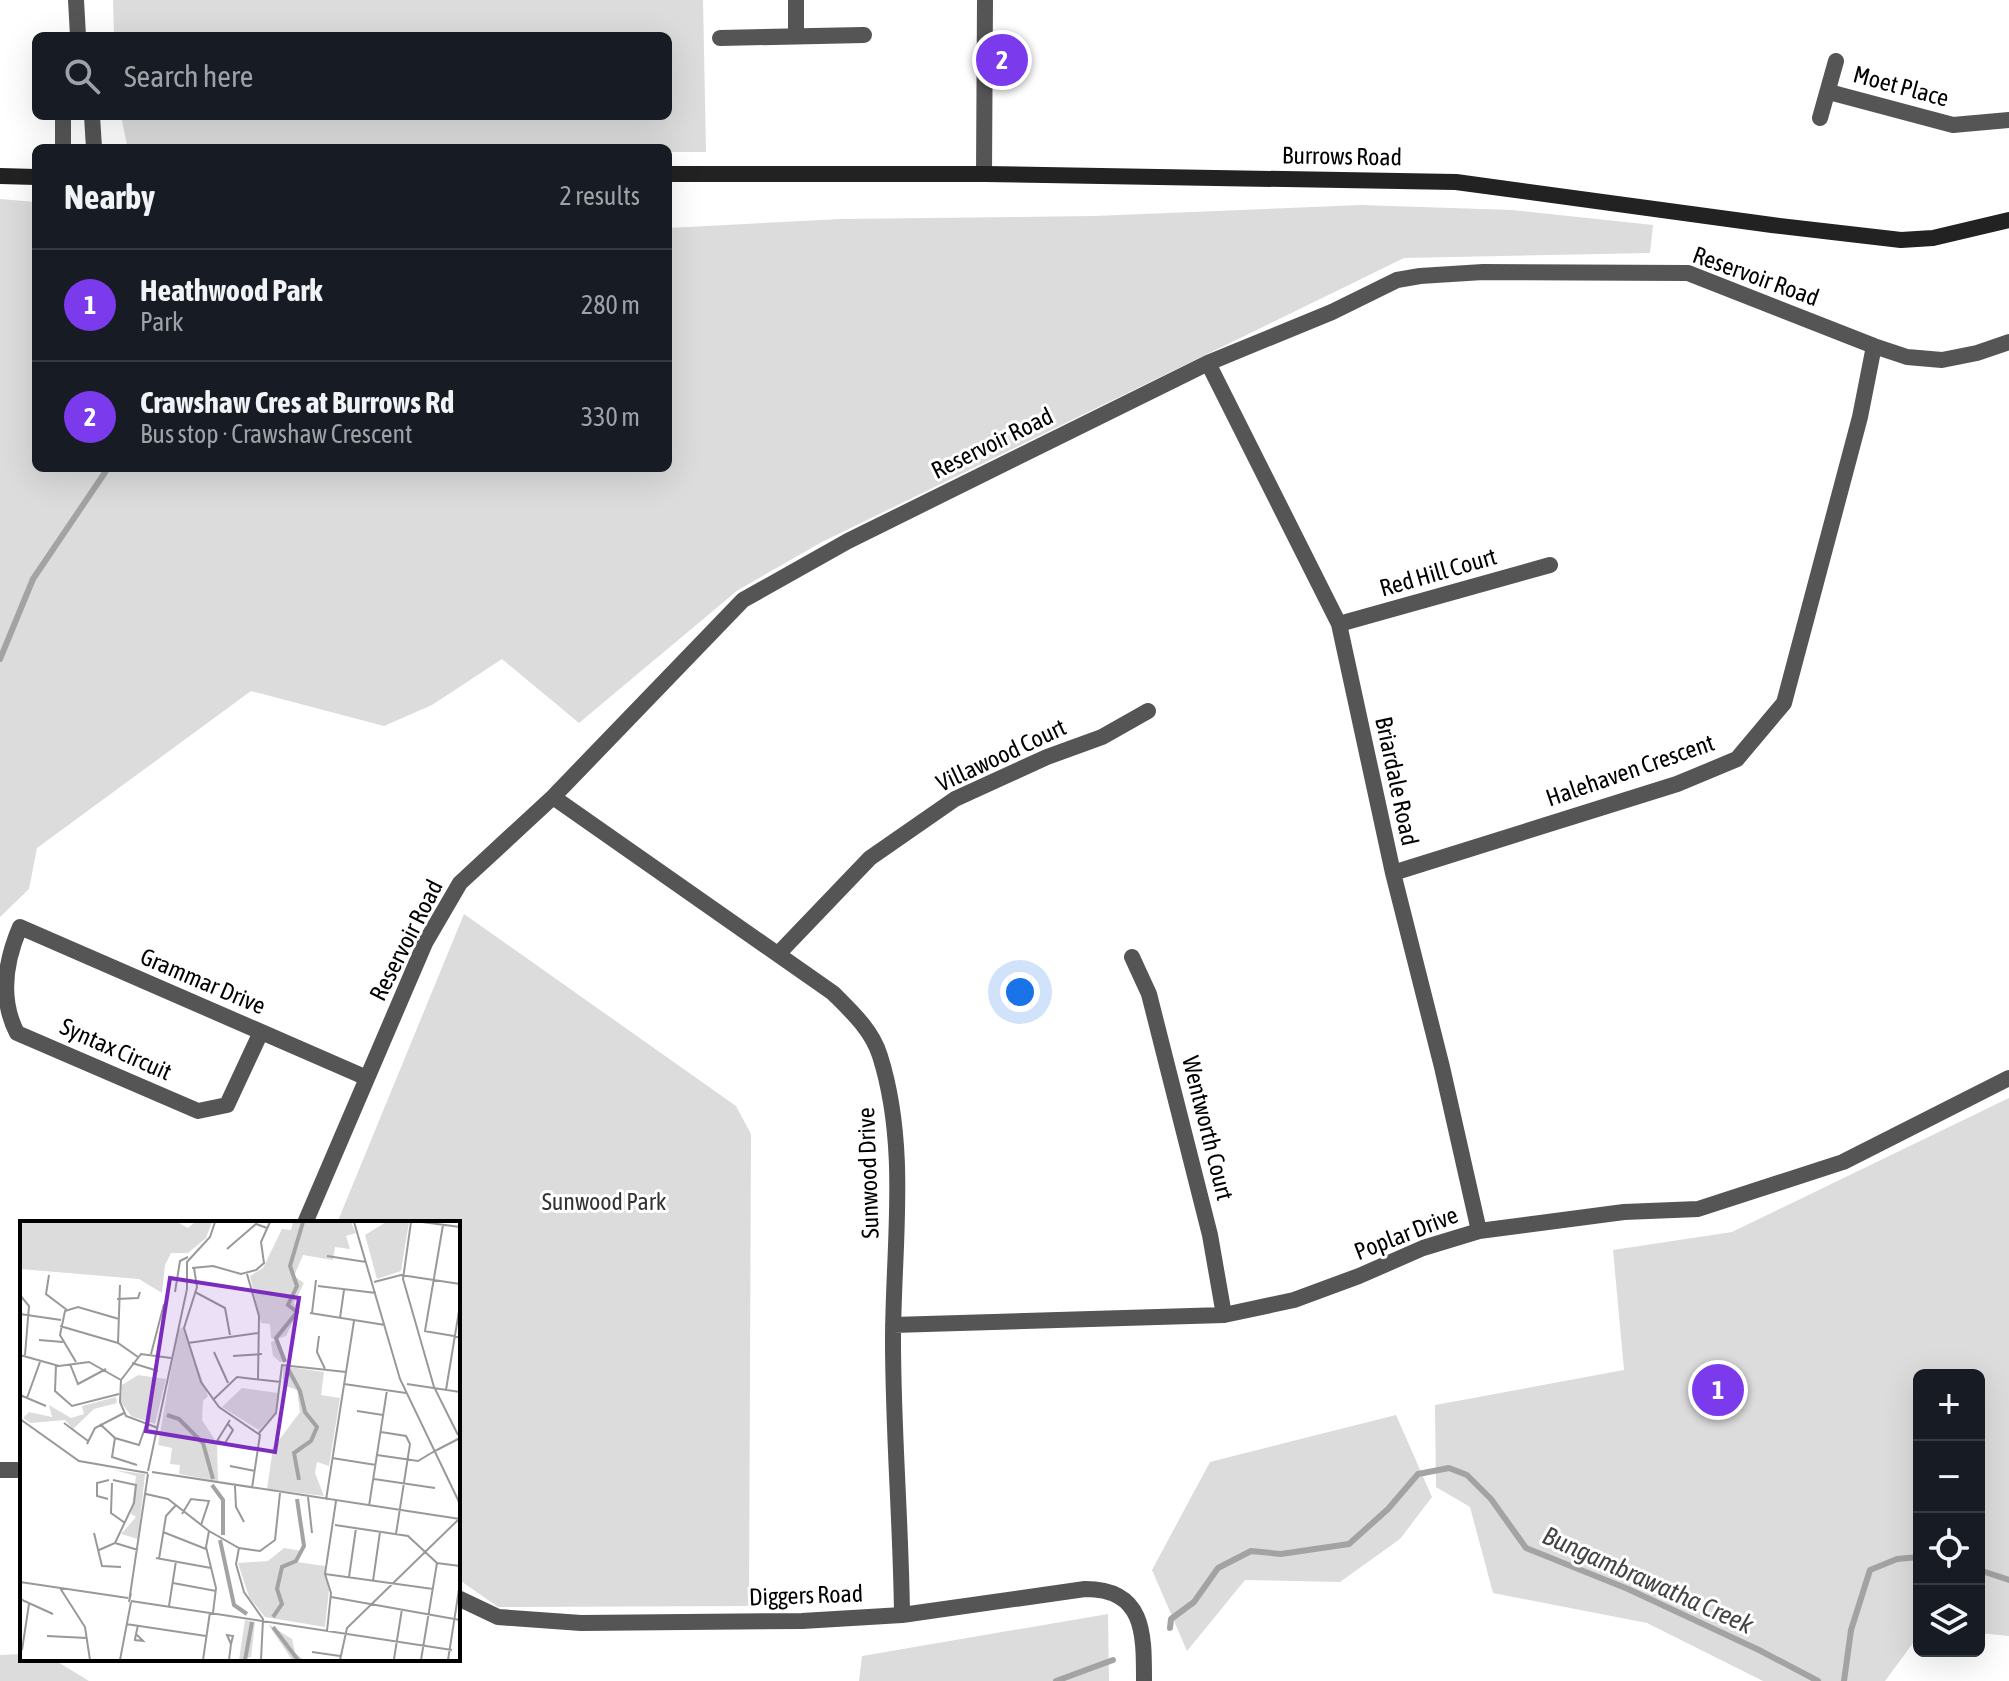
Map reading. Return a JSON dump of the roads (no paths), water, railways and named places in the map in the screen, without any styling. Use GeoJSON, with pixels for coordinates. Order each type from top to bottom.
{"type":"FeatureCollection","features":[{"type":"Feature","properties":{"kind":"main road","name":"Burrows Road"},"geometry":{"type":"LineString","coordinates":[[672,174],[984,174],[1456,182],[1901,240],[1933,238],[2009,220]]}},
{"type":"Feature","properties":{"kind":"main road"},"geometry":{"type":"LineString","coordinates":[[0,176],[32,177]]}},
{"type":"Feature","properties":{"kind":"street"},"geometry":{"type":"LineString","coordinates":[[76,0],[78,32]]}},
{"type":"Feature","properties":{"kind":"street"},"geometry":{"type":"LineString","coordinates":[[796,0],[796,36]]}},
{"type":"Feature","properties":{"kind":"street"},"geometry":{"type":"LineString","coordinates":[[984,174],[985,0]]}},
{"type":"Feature","properties":{"kind":"street"},"geometry":{"type":"LineString","coordinates":[[720,38],[864,35]]}},
{"type":"Feature","properties":{"kind":"street","name":"Moet Place"},"geometry":{"type":"LineString","coordinates":[[1820,118],[1836,61]]}},
{"type":"Feature","properties":{"kind":"street","name":"Moet Place"},"geometry":{"type":"LineString","coordinates":[[1829,92],[1953,125],[2009,120]]}},
{"type":"Feature","properties":{"kind":"street"},"geometry":{"type":"LineString","coordinates":[[63,120],[63,144]]}},
{"type":"Feature","properties":{"kind":"street"},"geometry":{"type":"LineString","coordinates":[[92,120],[94,144]]}},
{"type":"Feature","properties":{"kind":"street","name":"Reservoir Road"},"geometry":{"type":"LineString","coordinates":[[306,1221],[425,943],[460,883],[553,797],[743,600],[848,541],[1208,363],[1332,312],[1397,280],[1420,276],[1483,272],[1688,273],[1907,357],[1942,360],[2009,342]]}},
{"type":"Feature","properties":{"kind":"street","name":"Halehaven Crescent"},"geometry":{"type":"LineString","coordinates":[[1393,873],[1677,784],[1737,759],[1784,703],[1860,417],[1874,346]]}},
{"type":"Feature","properties":{"kind":"street","name":"Briardale Road"},"geometry":{"type":"LineString","coordinates":[[1208,363],[1339,624],[1393,873],[1479,1231]]}},
{"type":"Feature","properties":{"kind":"street","name":"Red Hill Court"},"geometry":{"type":"LineString","coordinates":[[1339,624],[1550,565]]}},
{"type":"Feature","properties":{"kind":"street","name":"Villawood Court"},"geometry":{"type":"LineString","coordinates":[[779,953],[870,858],[955,799],[1047,757],[1102,737],[1148,711]]}},
{"type":"Feature","properties":{"kind":"street","name":"Sunwood Drive"},"geometry":{"type":"LineString","coordinates":[[553,797],[833,993],[861,1021],[879,1053],[892,1104],[897,1188],[893,1407],[902,1615]]}},
{"type":"Feature","properties":{"kind":"street","name":"Grammar Drive"},"geometry":{"type":"LineString","coordinates":[[20,927],[367,1078]]}},
{"type":"Feature","properties":{"kind":"street","name":"Syntax Circuit"},"geometry":{"type":"LineString","coordinates":[[20,927],[2,968],[7,1021],[17,1033],[198,1111],[227,1105],[261,1032]]}},
{"type":"Feature","properties":{"kind":"street","name":"Wentworth Court"},"geometry":{"type":"LineString","coordinates":[[1132,957],[1149,994],[1210,1235],[1224,1315]]}},
{"type":"Feature","properties":{"kind":"street","name":"Poplar Drive"},"geometry":{"type":"LineString","coordinates":[[893,1325],[1224,1315],[1294,1300],[1423,1248],[1479,1231],[1624,1212],[1698,1209],[1843,1162],[2009,1078]]}},
{"type":"Feature","properties":{"kind":"street","name":"Diggers Road"},"geometry":{"type":"LineString","coordinates":[[460,1599],[498,1617],[581,1623],[802,1621],[902,1615],[1085,1589],[1105,1589],[1118,1594],[1142,1625],[1144,1681]]}},
{"type":"Feature","properties":{"kind":"waterway"},"geometry":{"type":"LineString","coordinates":[[0,659],[33,579],[105,472]]}},
{"type":"Feature","properties":{"kind":"waterway","name":"Bungambrawatha Creek"},"geometry":{"type":"LineString","coordinates":[[1170,1628],[1171,1619],[1194,1602],[1218,1568],[1251,1551],[1281,1554],[1349,1544],[1388,1509],[1418,1474],[1449,1468],[1467,1475],[1491,1499],[1526,1548],[1628,1589],[1818,1681]]}},
{"type":"Feature","properties":{"kind":"waterway","name":"Bungambrawatha Creek"},"geometry":{"type":"LineString","coordinates":[[1844,1681],[1851,1630],[1870,1570],[1897,1559],[1913,1558]]}},
{"type":"Feature","properties":{"kind":"waterway","name":"Bungambrawatha Creek"},"geometry":{"type":"LineString","coordinates":[[1985,1572],[2009,1580]]}},
{"type":"Feature","properties":{"kind":"waterway","name":"Bungambrawatha Creek"},"geometry":{"type":"LineString","coordinates":[[1056,1681],[1113,1660]]}},
{"type":"Feature","properties":{"kind":"place","name":"Crawshaw Cres at Burrows Rd"},"geometry":{"type":"Point","coordinates":[1002,60]}},
{"type":"Feature","properties":{"kind":"place","name":"Heathwood Park"},"geometry":{"type":"Point","coordinates":[1718,1390]}},
{"type":"Feature","properties":{"kind":"park label","name":"Sunwood Park"},"geometry":{"type":"Point","coordinates":[604,1201]}}]}
